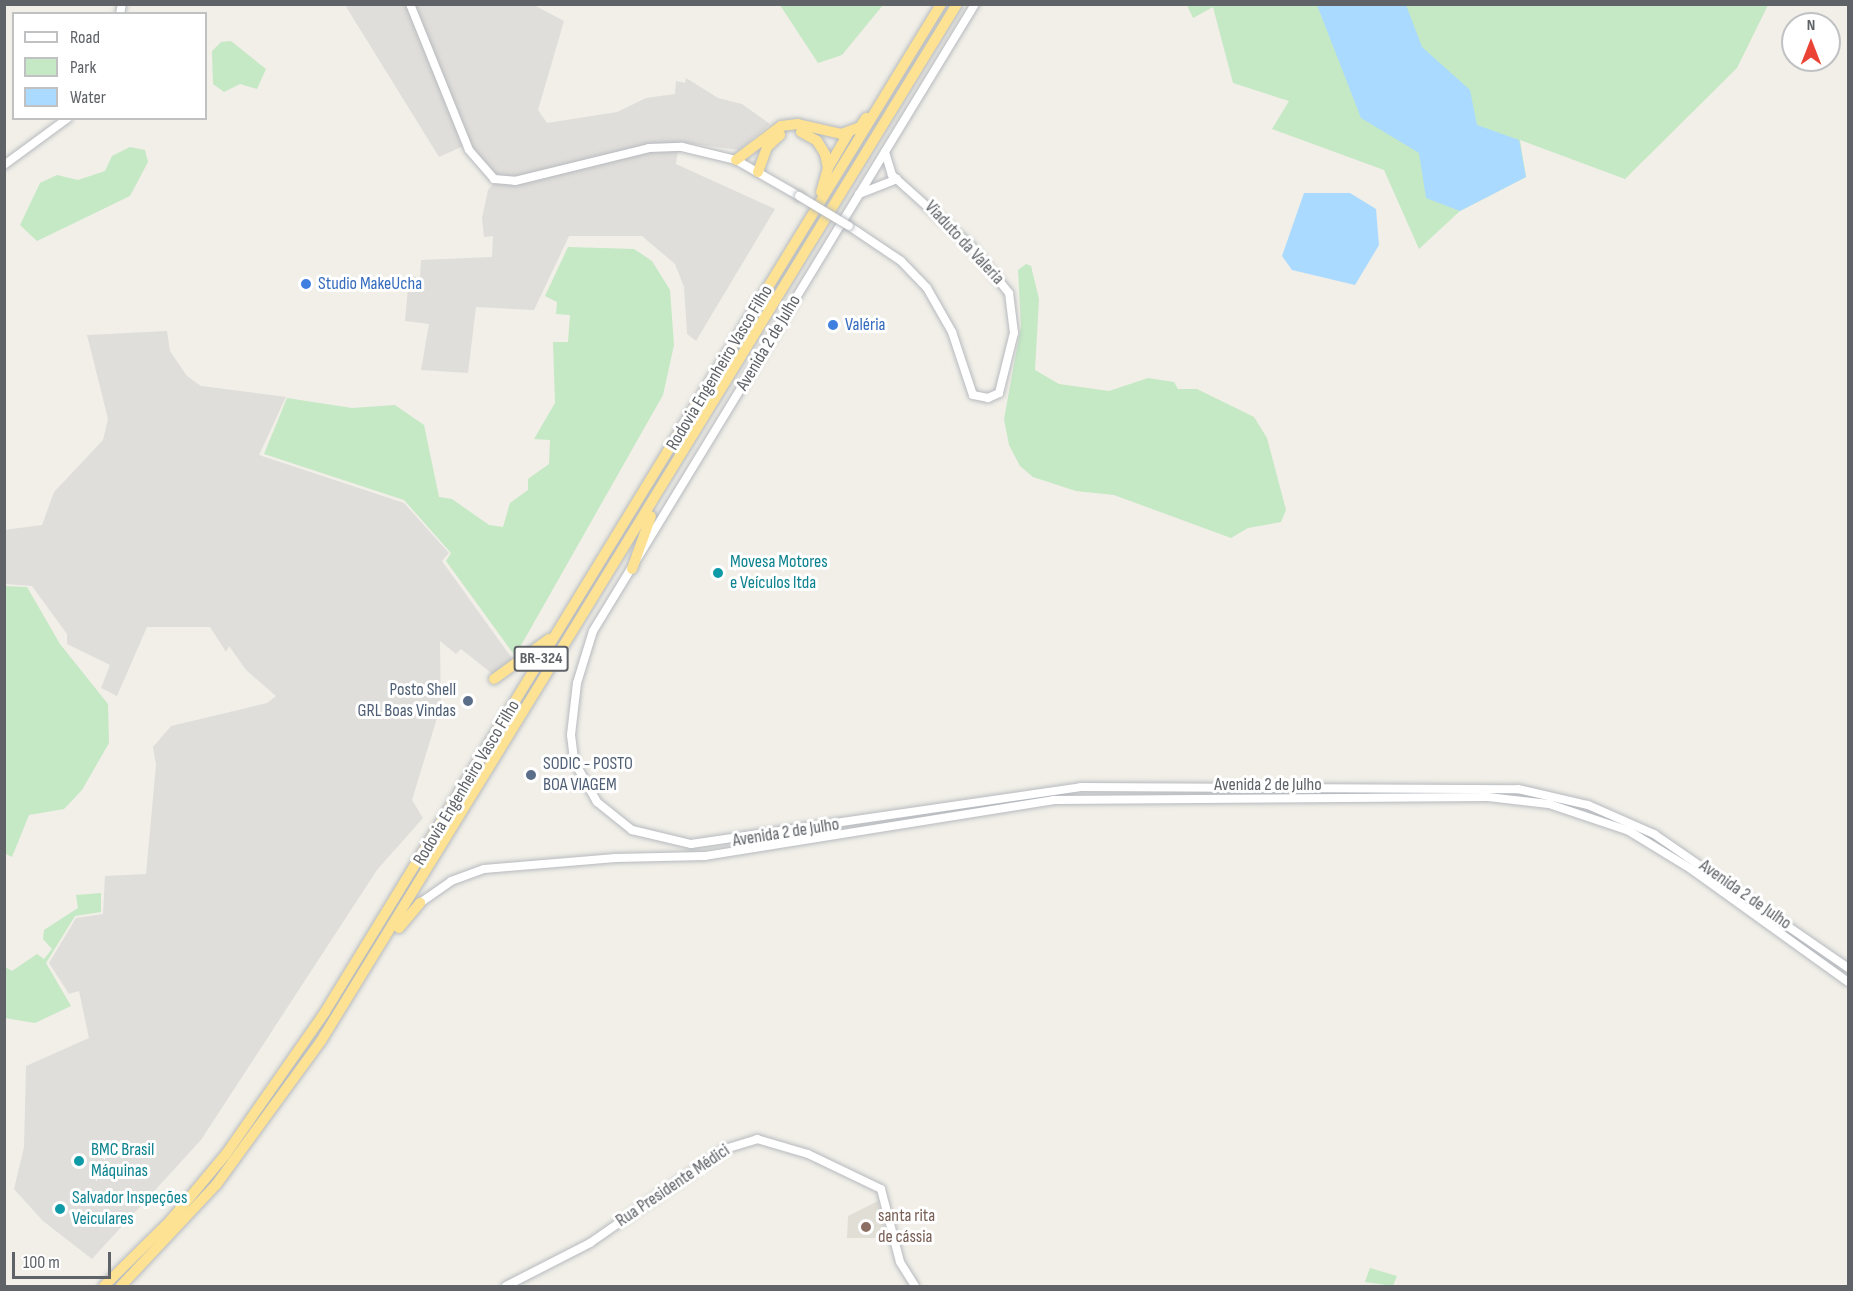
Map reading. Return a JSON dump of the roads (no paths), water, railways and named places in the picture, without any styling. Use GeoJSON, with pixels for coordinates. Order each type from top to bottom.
{"type":"FeatureCollection","features":[{"type":"Feature","properties":{"kind":"highway","name":"Rodovia Engenheiro Vasco Filho"},"geometry":{"type":"LineString","coordinates":[[104,1287],[177,1212],[279,1082],[941,4]]}},
{"type":"Feature","properties":{"kind":"highway","name":"Rodovia Engenheiro Vasco Filho"},"geometry":{"type":"LineString","coordinates":[[121,1287],[222,1177],[321,1041],[957,4]]}},
{"type":"Feature","properties":{"kind":"highway"},"geometry":{"type":"LineString","coordinates":[[736,160],[789,124],[832,135],[860,127],[896,80]]}},
{"type":"Feature","properties":{"kind":"highway"},"geometry":{"type":"LineString","coordinates":[[758,172],[770,142],[794,131],[817,141],[828,168]]}},
{"type":"Feature","properties":{"kind":"highway"},"geometry":{"type":"LineString","coordinates":[[799,238],[800,226],[823,188],[828,168],[849,132]]}},
{"type":"Feature","properties":{"kind":"highway"},"geometry":{"type":"LineString","coordinates":[[632,569],[664,483]]}},
{"type":"Feature","properties":{"kind":"highway"},"geometry":{"type":"LineString","coordinates":[[495,679],[531,656],[566,618]]}},
{"type":"Feature","properties":{"kind":"highway"},"geometry":{"type":"LineString","coordinates":[[321,1041],[336,1029],[404,921],[420,903]]}},
{"type":"Feature","properties":{"kind":"main road"},"geometry":{"type":"LineString","coordinates":[[410,4],[469,150],[495,179],[515,181],[665,146],[736,160],[758,172]]}},
{"type":"Feature","properties":{"kind":"main road","name":"Avenida 2 de Julho"},"geometry":{"type":"LineString","coordinates":[[975,4],[593,631],[577,683],[571,735],[574,761],[588,789],[607,813],[632,830],[666,841],[737,841],[1082,787],[1511,788],[1588,805],[1654,834],[1848,968]]}},
{"type":"Feature","properties":{"kind":"main road"},"geometry":{"type":"LineString","coordinates":[[4,165],[65,120]]}},
{"type":"Feature","properties":{"kind":"main road","name":"Viaduto da Valeria"},"geometry":{"type":"LineString","coordinates":[[758,172],[849,226],[894,256],[927,288],[952,332],[973,395],[988,398],[999,393],[1014,333],[1009,293],[970,244],[897,179],[886,165],[885,150]]}},
{"type":"Feature","properties":{"kind":"main road"},"geometry":{"type":"LineString","coordinates":[[858,195],[897,179]]}},
{"type":"Feature","properties":{"kind":"main road","name":"Avenida 2 de Julho"},"geometry":{"type":"LineString","coordinates":[[420,903],[451,881],[484,869],[616,858],[705,856],[1077,798],[1513,798],[1566,809],[1629,831],[1691,869],[1848,982]]}},
{"type":"Feature","properties":{"kind":"main road","name":"Rua Presidente Médici"},"geometry":{"type":"LineString","coordinates":[[506,1287],[582,1247],[743,1141],[774,1141],[881,1189],[900,1262],[915,1287]]}},
{"type":"Feature","properties":{"kind":"water"},"geometry":{"type":"Polygon","coordinates":[[[1317,5],[1406,5],[1422,47],[1470,90],[1477,125],[1519,140],[1526,177],[1460,211],[1426,198],[1419,153],[1361,118],[1317,5]]]}},
{"type":"Feature","properties":{"kind":"water"},"geometry":{"type":"Polygon","coordinates":[[[1304,193],[1350,193],[1376,209],[1379,245],[1355,285],[1292,270],[1282,256],[1304,193]]]}},
{"type":"Feature","properties":{"kind":"place","name":"Studio MakeUcha"},"geometry":{"type":"Point","coordinates":[306,284]}},
{"type":"Feature","properties":{"kind":"place","name":"Valéria"},"geometry":{"type":"Point","coordinates":[833,325]}},
{"type":"Feature","properties":{"kind":"place","name":"Movesa Motores e Veículos ltda"},"geometry":{"type":"Point","coordinates":[718,573]}},
{"type":"Feature","properties":{"kind":"place","name":"Posto Shell GRL Boas Vindas"},"geometry":{"type":"Point","coordinates":[468,701]}},
{"type":"Feature","properties":{"kind":"place","name":"SODIC - POSTO BOA VIAGEM"},"geometry":{"type":"Point","coordinates":[531,775]}},
{"type":"Feature","properties":{"kind":"place","name":"BMC Brasil Máquinas"},"geometry":{"type":"Point","coordinates":[79,1161]}},
{"type":"Feature","properties":{"kind":"place","name":"Salvador Inspeções Veiculares"},"geometry":{"type":"Point","coordinates":[60,1209]}},
{"type":"Feature","properties":{"kind":"place","name":"santa rita de cássia"},"geometry":{"type":"Point","coordinates":[866,1227]}}]}
